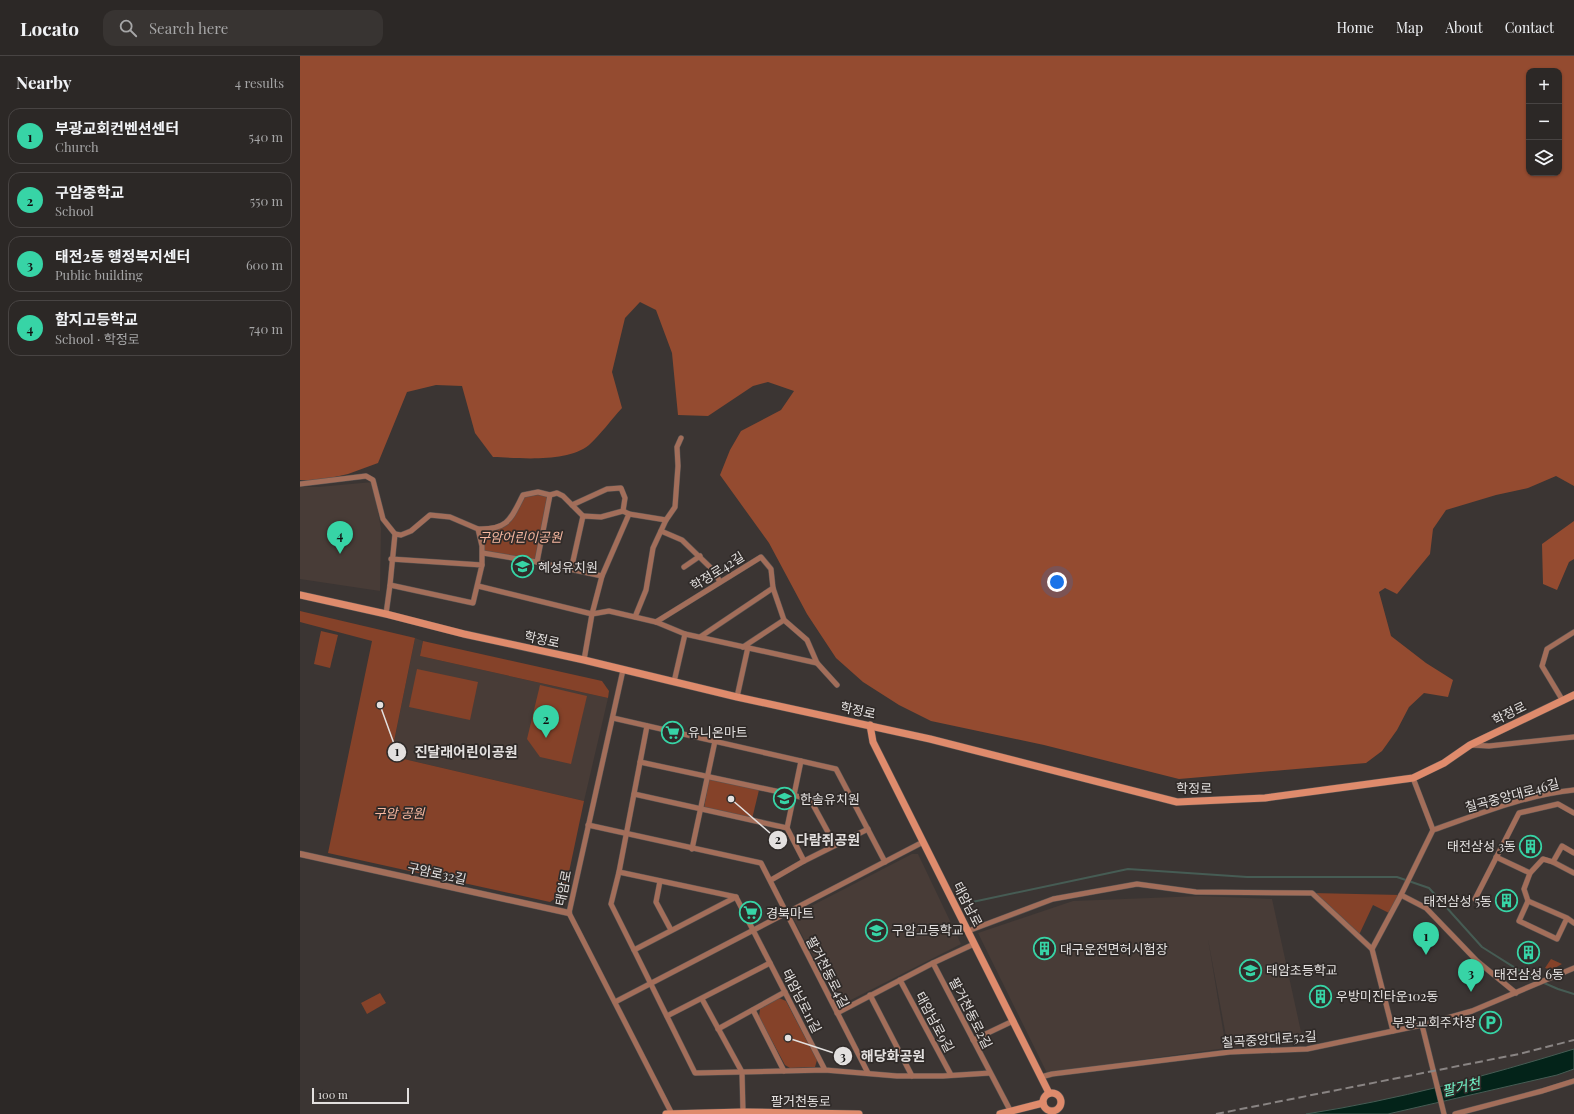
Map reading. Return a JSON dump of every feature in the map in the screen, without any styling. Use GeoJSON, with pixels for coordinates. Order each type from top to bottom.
{"type":"FeatureCollection","features":[{"type":"Feature","properties":{"kind":"main road","name":"학정로"},"geometry":{"type":"LineString","coordinates":[[300,595],[386,614],[464,634],[584,660],[737,697],[938,740],[1177,802],[1265,798],[1413,778],[1444,763],[1470,745],[1574,695]]}},
{"type":"Feature","properties":{"kind":"main road","name":"태암남로"},"geometry":{"type":"LineString","coordinates":[[870,725],[873,742],[1048,1093]]}},
{"type":"Feature","properties":{"kind":"main road"},"geometry":{"type":"LineString","coordinates":[[1048,1093],[1054,1093],[1059,1096],[1060,1104],[1058,1112],[1048,1110],[1043,1103],[1044,1097],[1048,1093]]}},
{"type":"Feature","properties":{"kind":"main road"},"geometry":{"type":"LineString","coordinates":[[1000,1114],[1043,1103]]}},
{"type":"Feature","properties":{"kind":"main road","name":"팔거천동로"},"geometry":{"type":"LineString","coordinates":[[670,1114],[743,1112],[859,1114]]}},
{"type":"Feature","properties":{"kind":"street"},"geometry":{"type":"LineString","coordinates":[[635,617],[646,590],[653,548],[666,520],[675,507],[678,466],[677,447],[681,438]]}},
{"type":"Feature","properties":{"kind":"street"},"geometry":{"type":"LineString","coordinates":[[300,484],[366,476],[373,480],[383,520],[395,534],[402,535],[411,531],[430,515],[450,518],[478,529],[488,530],[498,527],[509,521],[523,495],[538,492],[550,495],[556,493],[563,496],[583,516],[600,517],[623,511],[628,514],[666,520]]}},
{"type":"Feature","properties":{"kind":"street"},"geometry":{"type":"LineString","coordinates":[[572,505],[607,489],[621,488],[625,498],[623,511]]}},
{"type":"Feature","properties":{"kind":"street"},"geometry":{"type":"LineString","coordinates":[[537,562],[550,495]]}},
{"type":"Feature","properties":{"kind":"street"},"geometry":{"type":"LineString","coordinates":[[584,660],[592,614],[602,576],[628,514]]}},
{"type":"Feature","properties":{"kind":"street"},"geometry":{"type":"LineString","coordinates":[[571,570],[583,516]]}},
{"type":"Feature","properties":{"kind":"street"},"geometry":{"type":"LineString","coordinates":[[390,585],[473,603],[478,586],[483,553],[478,529]]}},
{"type":"Feature","properties":{"kind":"street"},"geometry":{"type":"LineString","coordinates":[[661,531],[682,540],[714,571],[720,582]]}},
{"type":"Feature","properties":{"kind":"street"},"geometry":{"type":"LineString","coordinates":[[386,614],[395,534]]}},
{"type":"Feature","properties":{"kind":"street"},"geometry":{"type":"LineString","coordinates":[[483,553],[537,562],[602,576]]}},
{"type":"Feature","properties":{"kind":"street"},"geometry":{"type":"LineString","coordinates":[[684,568],[700,556]]}},
{"type":"Feature","properties":{"kind":"street","name":"학정로42길"},"geometry":{"type":"LineString","coordinates":[[656,622],[761,557],[771,569],[773,588],[784,620]]}},
{"type":"Feature","properties":{"kind":"street"},"geometry":{"type":"LineString","coordinates":[[391,559],[482,565]]}},
{"type":"Feature","properties":{"kind":"street"},"geometry":{"type":"LineString","coordinates":[[478,586],[592,614],[610,611],[656,622],[685,634],[817,663]]}},
{"type":"Feature","properties":{"kind":"street"},"geometry":{"type":"LineString","coordinates":[[700,637],[773,588]]}},
{"type":"Feature","properties":{"kind":"street"},"geometry":{"type":"LineString","coordinates":[[737,697],[746,647],[784,620],[807,640],[817,663],[837,685]]}},
{"type":"Feature","properties":{"kind":"street"},"geometry":{"type":"LineString","coordinates":[[1563,701],[1542,666],[1547,649],[1574,632]]}},
{"type":"Feature","properties":{"kind":"street"},"geometry":{"type":"LineString","coordinates":[[674,682],[685,634]]}},
{"type":"Feature","properties":{"kind":"street","name":"태암로"},"geometry":{"type":"LineString","coordinates":[[623,670],[569,913],[670,1114]]}},
{"type":"Feature","properties":{"kind":"street"},"geometry":{"type":"LineString","coordinates":[[613,718],[836,769],[885,862]]}},
{"type":"Feature","properties":{"kind":"street"},"geometry":{"type":"LineString","coordinates":[[647,726],[619,872],[611,904],[695,1073],[825,1070],[912,1076],[990,1073]]}},
{"type":"Feature","properties":{"kind":"street"},"geometry":{"type":"LineString","coordinates":[[1470,745],[1488,746],[1574,737]]}},
{"type":"Feature","properties":{"kind":"street"},"geometry":{"type":"LineString","coordinates":[[692,849],[715,741]]}},
{"type":"Feature","properties":{"kind":"street"},"geometry":{"type":"LineString","coordinates":[[801,761],[786,828],[804,861]]}},
{"type":"Feature","properties":{"kind":"street"},"geometry":{"type":"LineString","coordinates":[[640,762],[794,795],[811,801],[835,845]]}},
{"type":"Feature","properties":{"kind":"street"},"geometry":{"type":"LineString","coordinates":[[1372,949],[1414,870],[1433,830],[1413,778]]}},
{"type":"Feature","properties":{"kind":"street","name":"칠곡중앙대로46길"},"geometry":{"type":"LineString","coordinates":[[1433,830],[1494,808],[1574,790]]}},
{"type":"Feature","properties":{"kind":"street"},"geometry":{"type":"LineString","coordinates":[[634,794],[786,828]]}},
{"type":"Feature","properties":{"kind":"street"},"geometry":{"type":"LineString","coordinates":[[1475,899],[1519,813],[1558,804],[1574,813]]}},
{"type":"Feature","properties":{"kind":"street","name":"팔거천동로4길"},"geometry":{"type":"LineString","coordinates":[[588,825],[761,864],[771,880],[836,1013],[868,1073]]}},
{"type":"Feature","properties":{"kind":"street"},"geometry":{"type":"LineString","coordinates":[[771,880],[804,861],[868,829]]}},
{"type":"Feature","properties":{"kind":"street"},"geometry":{"type":"LineString","coordinates":[[615,1002],[923,842]]}},
{"type":"Feature","properties":{"kind":"street"},"geometry":{"type":"LineString","coordinates":[[1553,862],[1562,846],[1574,853]]}},
{"type":"Feature","properties":{"kind":"street","name":"구암로32길"},"geometry":{"type":"LineString","coordinates":[[300,854],[569,913]]}},
{"type":"Feature","properties":{"kind":"street"},"geometry":{"type":"LineString","coordinates":[[1496,857],[1530,873]]}},
{"type":"Feature","properties":{"kind":"street"},"geometry":{"type":"LineString","coordinates":[[1567,918],[1557,939],[1519,921],[1528,900],[1524,889],[1530,873],[1543,859],[1574,872]]}},
{"type":"Feature","properties":{"kind":"street"},"geometry":{"type":"LineString","coordinates":[[619,872],[736,898]]}},
{"type":"Feature","properties":{"kind":"street"},"geometry":{"type":"LineString","coordinates":[[660,881],[656,902],[672,930]]}},
{"type":"Feature","properties":{"kind":"street"},"geometry":{"type":"LineString","coordinates":[[968,930],[1053,899],[1137,884],[1196,892],[1312,893],[1372,949],[1393,1031]]}},
{"type":"Feature","properties":{"kind":"street"},"geometry":{"type":"LineString","coordinates":[[1401,895],[1426,908],[1476,961],[1516,993]]}},
{"type":"Feature","properties":{"kind":"street"},"geometry":{"type":"LineString","coordinates":[[634,950],[736,898]]}},
{"type":"Feature","properties":{"kind":"street","name":"태암남로11길"},"geometry":{"type":"LineString","coordinates":[[736,898],[825,1070]]}},
{"type":"Feature","properties":{"kind":"street"},"geometry":{"type":"LineString","coordinates":[[1528,900],[1567,918],[1574,923]]}},
{"type":"Feature","properties":{"kind":"street"},"geometry":{"type":"LineString","coordinates":[[836,1013],[933,963],[974,944]]}},
{"type":"Feature","properties":{"kind":"street","name":"태암남로11길"},"geometry":{"type":"LineString","coordinates":[[667,1016],[770,963]]}},
{"type":"Feature","properties":{"kind":"street","name":"팔거천동로2길"},"geometry":{"type":"LineString","coordinates":[[933,963],[1011,1112]]}},
{"type":"Feature","properties":{"kind":"street","name":"칠곡중앙대로52길"},"geometry":{"type":"LineString","coordinates":[[1041,1077],[1052,1074],[1230,1052],[1307,1049],[1422,1025],[1472,1012],[1574,968]]}},
{"type":"Feature","properties":{"kind":"street","name":"태암남로9길"},"geometry":{"type":"LineString","coordinates":[[900,980],[951,1075]]}},
{"type":"Feature","properties":{"kind":"street"},"geometry":{"type":"LineString","coordinates":[[718,1029],[785,992]]}},
{"type":"Feature","properties":{"kind":"street"},"geometry":{"type":"LineString","coordinates":[[870,995],[912,1076]]}},
{"type":"Feature","properties":{"kind":"street"},"geometry":{"type":"LineString","coordinates":[[702,998],[742,1072],[743,1112]]}},
{"type":"Feature","properties":{"kind":"street"},"geometry":{"type":"LineString","coordinates":[[753,1010],[784,1071]]}},
{"type":"Feature","properties":{"kind":"street"},"geometry":{"type":"LineString","coordinates":[[973,1040],[1013,1021]]}},
{"type":"Feature","properties":{"kind":"street"},"geometry":{"type":"LineString","coordinates":[[1422,1025],[1443,1112]]}},
{"type":"Feature","properties":{"kind":"street"},"geometry":{"type":"LineString","coordinates":[[1455,1114],[1574,1081]]}},
{"type":"Feature","properties":{"kind":"shaded area"},"geometry":{"type":"Polygon","coordinates":[[[300,56],[1574,56],[1574,486],[1556,476],[1528,488],[1496,495],[1446,510],[1433,529],[1430,554],[1397,594],[1385,588],[1379,592],[1391,636],[1426,663],[1453,680],[1448,697],[1424,693],[1409,707],[1397,730],[1382,751],[1366,763],[1179,779],[1044,745],[931,721],[899,705],[863,682],[836,658],[807,614],[769,543],[720,475],[730,450],[741,431],[781,410],[794,391],[768,382],[753,386],[708,416],[678,415],[672,353],[656,310],[640,302],[625,318],[612,372],[622,408],[602,432],[589,445],[580,451],[568,455],[542,458],[493,457],[475,433],[462,386],[436,385],[407,392],[378,463],[348,474],[317,481],[300,480],[300,56]]]}},
{"type":"Feature","properties":{"kind":"shaded area"},"geometry":{"type":"Polygon","coordinates":[[[373,482],[381,529],[380,591],[300,579],[300,487],[318,487],[373,482]]]}},
{"type":"Feature","properties":{"kind":"shaded area"},"geometry":{"type":"Polygon","coordinates":[[[1574,521],[1574,559],[1569,562],[1557,590],[1543,584],[1542,544],[1574,521]]]}},
{"type":"Feature","properties":{"kind":"shaded area"},"geometry":{"type":"Polygon","coordinates":[[[415,638],[423,641],[420,656],[608,698],[584,801],[391,756],[415,638]]]}},
{"type":"Feature","properties":{"kind":"shaded area","name":"구암고등학교"},"geometry":{"type":"Polygon","coordinates":[[[912,854],[918,854],[961,944],[839,1006],[792,916],[912,854]]]}},
{"type":"Feature","properties":{"kind":"shaded area","name":"대구운전면허시험장"},"geometry":{"type":"Polygon","coordinates":[[[1201,896],[1272,899],[1303,1041],[1228,1047],[1208,939],[1226,1048],[1047,1073],[978,933],[1073,901],[1201,896]]]}},
{"type":"Feature","properties":{"kind":"green space","name":"구암어린이공원"},"geometry":{"type":"Polygon","coordinates":[[[524,496],[548,496],[535,560],[485,551],[481,530],[509,521],[524,496]]]}},
{"type":"Feature","properties":{"kind":"green space","name":"구암 공원"},"geometry":{"type":"Polygon","coordinates":[[[300,611],[415,638],[391,756],[584,801],[565,891],[550,902],[328,853],[372,641],[300,622],[300,611]]]}},
{"type":"Feature","properties":{"kind":"green space"},"geometry":{"type":"Polygon","coordinates":[[[321,631],[338,635],[330,668],[314,664],[321,631]]]}},
{"type":"Feature","properties":{"kind":"green space"},"geometry":{"type":"Polygon","coordinates":[[[423,641],[602,681],[609,691],[608,698],[420,656],[423,641]]]}},
{"type":"Feature","properties":{"kind":"green space"},"geometry":{"type":"Polygon","coordinates":[[[417,669],[478,682],[470,720],[409,707],[417,669]]]}},
{"type":"Feature","properties":{"kind":"green space"},"geometry":{"type":"Polygon","coordinates":[[[540,685],[587,696],[571,764],[540,757],[527,739],[540,685]]]}},
{"type":"Feature","properties":{"kind":"green space"},"geometry":{"type":"Polygon","coordinates":[[[709,779],[759,790],[752,819],[704,808],[709,779]]]}},
{"type":"Feature","properties":{"kind":"green space"},"geometry":{"type":"Polygon","coordinates":[[[1312,893],[1401,895],[1391,914],[1373,905],[1358,937],[1312,893]]]}},
{"type":"Feature","properties":{"kind":"green space"},"geometry":{"type":"Polygon","coordinates":[[[1551,959],[1562,964],[1551,970],[1545,968],[1551,959]]]}},
{"type":"Feature","properties":{"kind":"green space"},"geometry":{"type":"Polygon","coordinates":[[[380,993],[386,1003],[367,1014],[361,1003],[380,993]]]}},
{"type":"Feature","properties":{"kind":"green space"},"geometry":{"type":"Polygon","coordinates":[[[779,998],[786,1001],[817,1060],[815,1067],[790,1068],[785,1065],[759,1017],[760,1009],[779,998]]]}},
{"type":"Feature","properties":{"kind":"water","name":"팔거천"},"geometry":{"type":"Polygon","coordinates":[[[1574,1049],[1574,1069],[1557,1075],[1388,1114],[1306,1114],[1374,1102],[1441,1086],[1508,1069],[1574,1049]]]}},
{"type":"Feature","properties":{"kind":"waterway"},"geometry":{"type":"LineString","coordinates":[[963,904],[1128,869],[1247,877],[1397,877],[1429,888],[1482,947],[1528,976],[1574,994]]}},
{"type":"Feature","properties":{"kind":"railway"},"geometry":{"type":"LineString","coordinates":[[1216,1114],[1519,1054],[1574,1040]]}},
{"type":"Feature","properties":{"kind":"place","name":"함지고등학교"},"geometry":{"type":"Point","coordinates":[340,554]}},
{"type":"Feature","properties":{"kind":"place","name":"혜성유치원"},"geometry":{"type":"Point","coordinates":[522,567]}},
{"type":"Feature","properties":{"kind":"place","name":"진달래어린이공원"},"geometry":{"type":"Point","coordinates":[380,705]}},
{"type":"Feature","properties":{"kind":"place","name":"유니온마트"},"geometry":{"type":"Point","coordinates":[673,732]}},
{"type":"Feature","properties":{"kind":"place","name":"구암중학교"},"geometry":{"type":"Point","coordinates":[546,738]}},
{"type":"Feature","properties":{"kind":"place","name":"다람쥐공원"},"geometry":{"type":"Point","coordinates":[731,799]}},
{"type":"Feature","properties":{"kind":"place","name":"한솔유치원"},"geometry":{"type":"Point","coordinates":[785,799]}},
{"type":"Feature","properties":{"kind":"place","name":"태전삼성 3동"},"geometry":{"type":"Point","coordinates":[1531,846]}},
{"type":"Feature","properties":{"kind":"place","name":"태전삼성 5동"},"geometry":{"type":"Point","coordinates":[1507,901]}},
{"type":"Feature","properties":{"kind":"place","name":"경북마트"},"geometry":{"type":"Point","coordinates":[751,913]}},
{"type":"Feature","properties":{"kind":"place","name":"구암고등학교"},"geometry":{"type":"Point","coordinates":[876,930]}},
{"type":"Feature","properties":{"kind":"place","name":"대구운전면허시험장"},"geometry":{"type":"Point","coordinates":[1044,949]}},
{"type":"Feature","properties":{"kind":"place","name":"태전삼성 6동"},"geometry":{"type":"Point","coordinates":[1529,952]}},
{"type":"Feature","properties":{"kind":"place","name":"부광교회컨벤션센터"},"geometry":{"type":"Point","coordinates":[1426,955]}},
{"type":"Feature","properties":{"kind":"place","name":"태암초등학교"},"geometry":{"type":"Point","coordinates":[1251,970]}},
{"type":"Feature","properties":{"kind":"place","name":"태전2동 행정복지센터"},"geometry":{"type":"Point","coordinates":[1471,992]}},
{"type":"Feature","properties":{"kind":"place","name":"우방미진타운102동"},"geometry":{"type":"Point","coordinates":[1320,996]}},
{"type":"Feature","properties":{"kind":"place","name":"부광교회주차장"},"geometry":{"type":"Point","coordinates":[1491,1022]}},
{"type":"Feature","properties":{"kind":"place","name":"해당화공원"},"geometry":{"type":"Point","coordinates":[788,1038]}}]}
